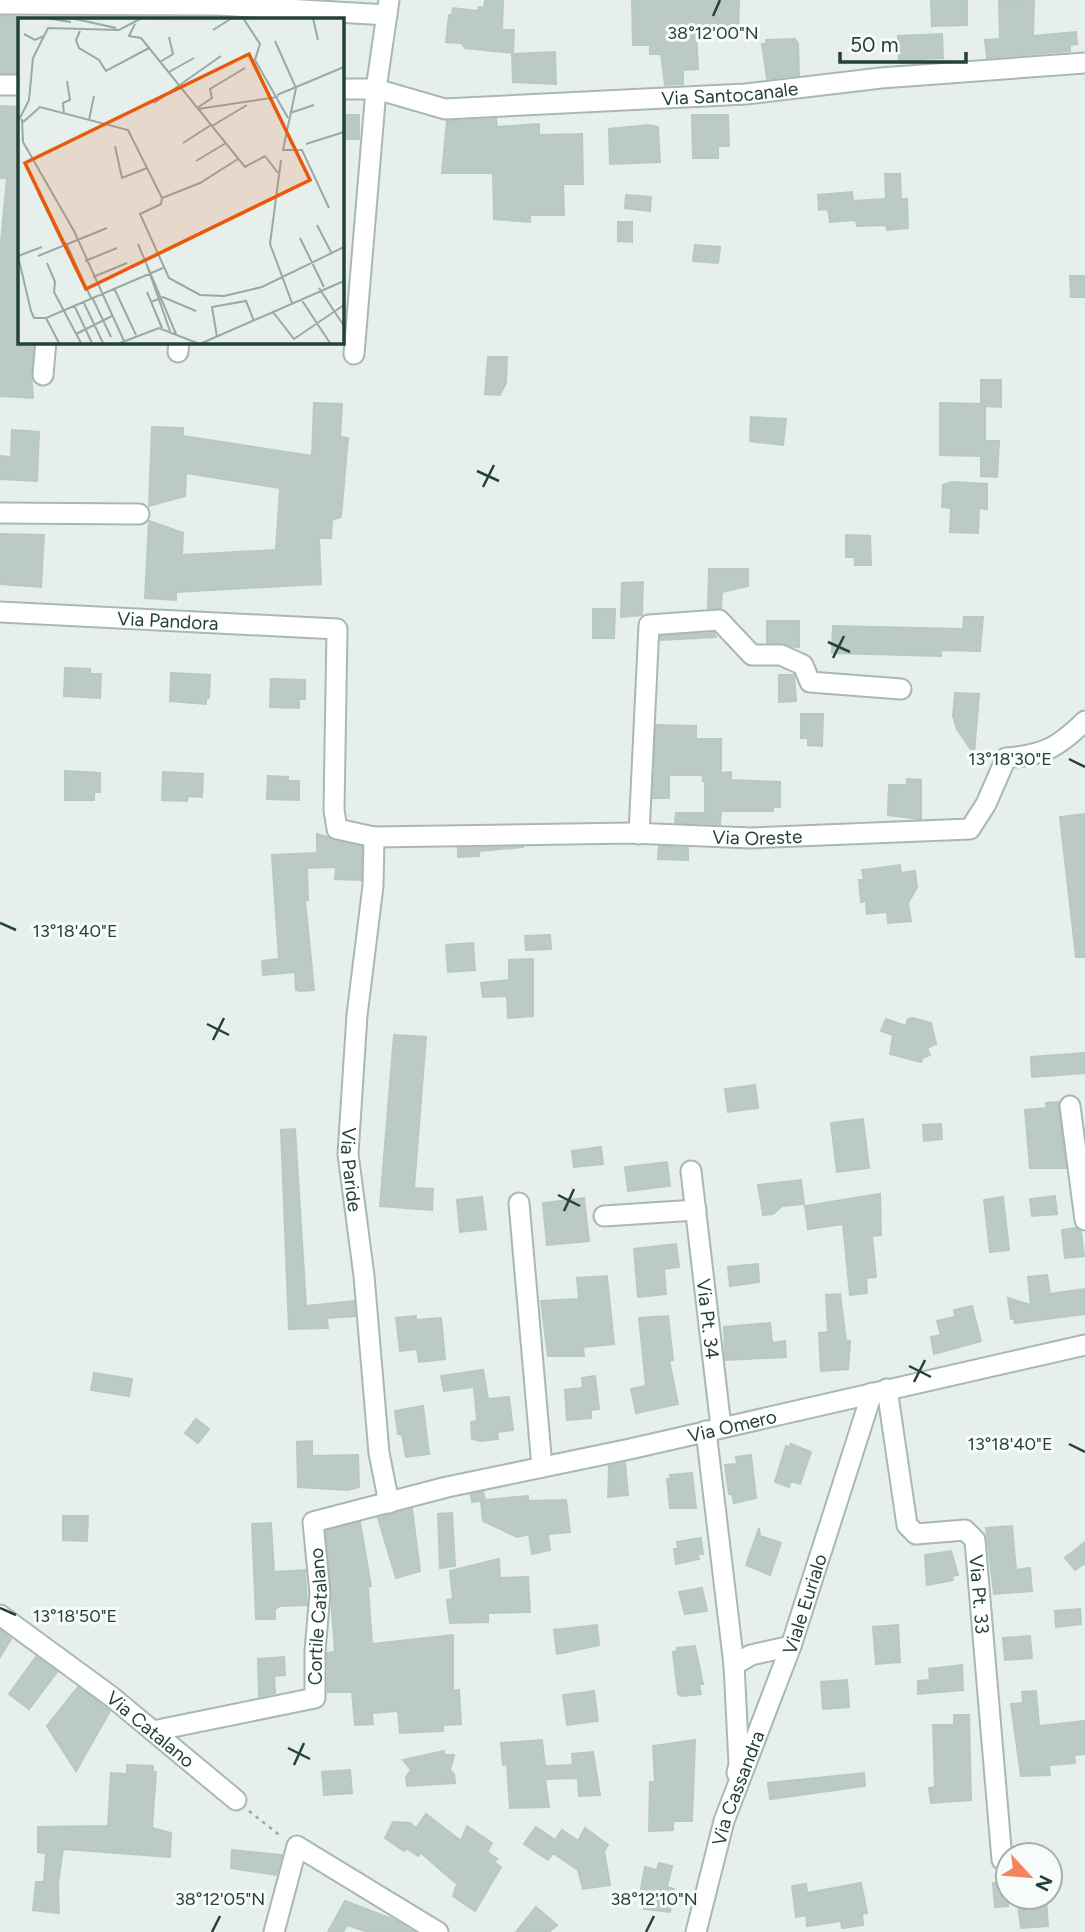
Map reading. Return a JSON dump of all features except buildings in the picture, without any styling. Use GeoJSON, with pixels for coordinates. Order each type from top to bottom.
{"type":"FeatureCollection","features":[{"type":"Feature","properties":{"kind":"street"},"geometry":{"type":"LineString","coordinates":[[0,4],[388,7],[376,89],[354,354]]}},
{"type":"Feature","properties":{"kind":"street","name":"Via Santocanale"},"geometry":{"type":"LineString","coordinates":[[343,89],[376,89],[445,109],[746,94],[881,78],[1085,63]]}},
{"type":"Feature","properties":{"kind":"street"},"geometry":{"type":"LineString","coordinates":[[0,85],[18,85]]}},
{"type":"Feature","properties":{"kind":"street"},"geometry":{"type":"LineString","coordinates":[[43,375],[46,343]]}},
{"type":"Feature","properties":{"kind":"street"},"geometry":{"type":"LineString","coordinates":[[0,506],[24,511]]}},
{"type":"Feature","properties":{"kind":"street"},"geometry":{"type":"LineString","coordinates":[[0,513],[24,511],[138,514]]}},
{"type":"Feature","properties":{"kind":"street","name":"Via Pandora"},"geometry":{"type":"LineString","coordinates":[[0,612],[337,629]]}},
{"type":"Feature","properties":{"kind":"street"},"geometry":{"type":"LineString","coordinates":[[639,834],[649,625],[719,620],[752,655],[781,655],[803,665],[810,682],[901,689]]}},
{"type":"Feature","properties":{"kind":"street","name":"Via Oreste"},"geometry":{"type":"LineString","coordinates":[[337,629],[334,810],[337,829],[374,837],[639,834],[751,838],[970,830],[986,804],[1006,758],[1034,756],[1060,745],[1085,721]]}},
{"type":"Feature","properties":{"kind":"street","name":"Via Paride"},"geometry":{"type":"LineString","coordinates":[[374,837],[373,886],[357,1015],[348,1154],[364,1276],[384,1504]]}},
{"type":"Feature","properties":{"kind":"street"},"geometry":{"type":"LineString","coordinates":[[1070,1107],[1085,1220]]}},
{"type":"Feature","properties":{"kind":"street","name":"Via Pt. 34"},"geometry":{"type":"LineString","coordinates":[[691,1171],[714,1429]]}},
{"type":"Feature","properties":{"kind":"street"},"geometry":{"type":"LineString","coordinates":[[519,1203],[542,1467]]}},
{"type":"Feature","properties":{"kind":"street"},"geometry":{"type":"LineString","coordinates":[[604,1216],[696,1210]]}},
{"type":"Feature","properties":{"kind":"street","name":"Via Omero"},"geometry":{"type":"LineString","coordinates":[[384,1504],[447,1487],[1085,1345]]}},
{"type":"Feature","properties":{"kind":"street","name":"Viale Eurialo"},"geometry":{"type":"LineString","coordinates":[[734,1665],[751,1655],[791,1646],[879,1391]]}},
{"type":"Feature","properties":{"kind":"street","name":"Via Pt. 33"},"geometry":{"type":"LineString","coordinates":[[879,1391],[907,1525],[916,1534],[965,1530],[975,1540],[1000,1841]]}},
{"type":"Feature","properties":{"kind":"street"},"geometry":{"type":"LineString","coordinates":[[714,1429],[734,1665],[739,1764],[724,1821]]}},
{"type":"Feature","properties":{"kind":"street","name":"Cortile Catalano"},"geometry":{"type":"LineString","coordinates":[[153,1731],[315,1698],[315,1651],[320,1593],[313,1522],[384,1504]]}},
{"type":"Feature","properties":{"kind":"street","name":"Via Catalano"},"geometry":{"type":"LineString","coordinates":[[0,1615],[112,1697],[236,1800]]}},
{"type":"Feature","properties":{"kind":"street","name":"Via Cassandra"},"geometry":{"type":"LineString","coordinates":[[696,1932],[724,1821],[791,1646]]}},
{"type":"Feature","properties":{"kind":"street"},"geometry":{"type":"LineString","coordinates":[[274,1932],[297,1846],[438,1932]]}},
{"type":"Feature","properties":{"kind":"path"},"geometry":{"type":"LineString","coordinates":[[236,1800],[271,1830],[297,1846]]}}]}
